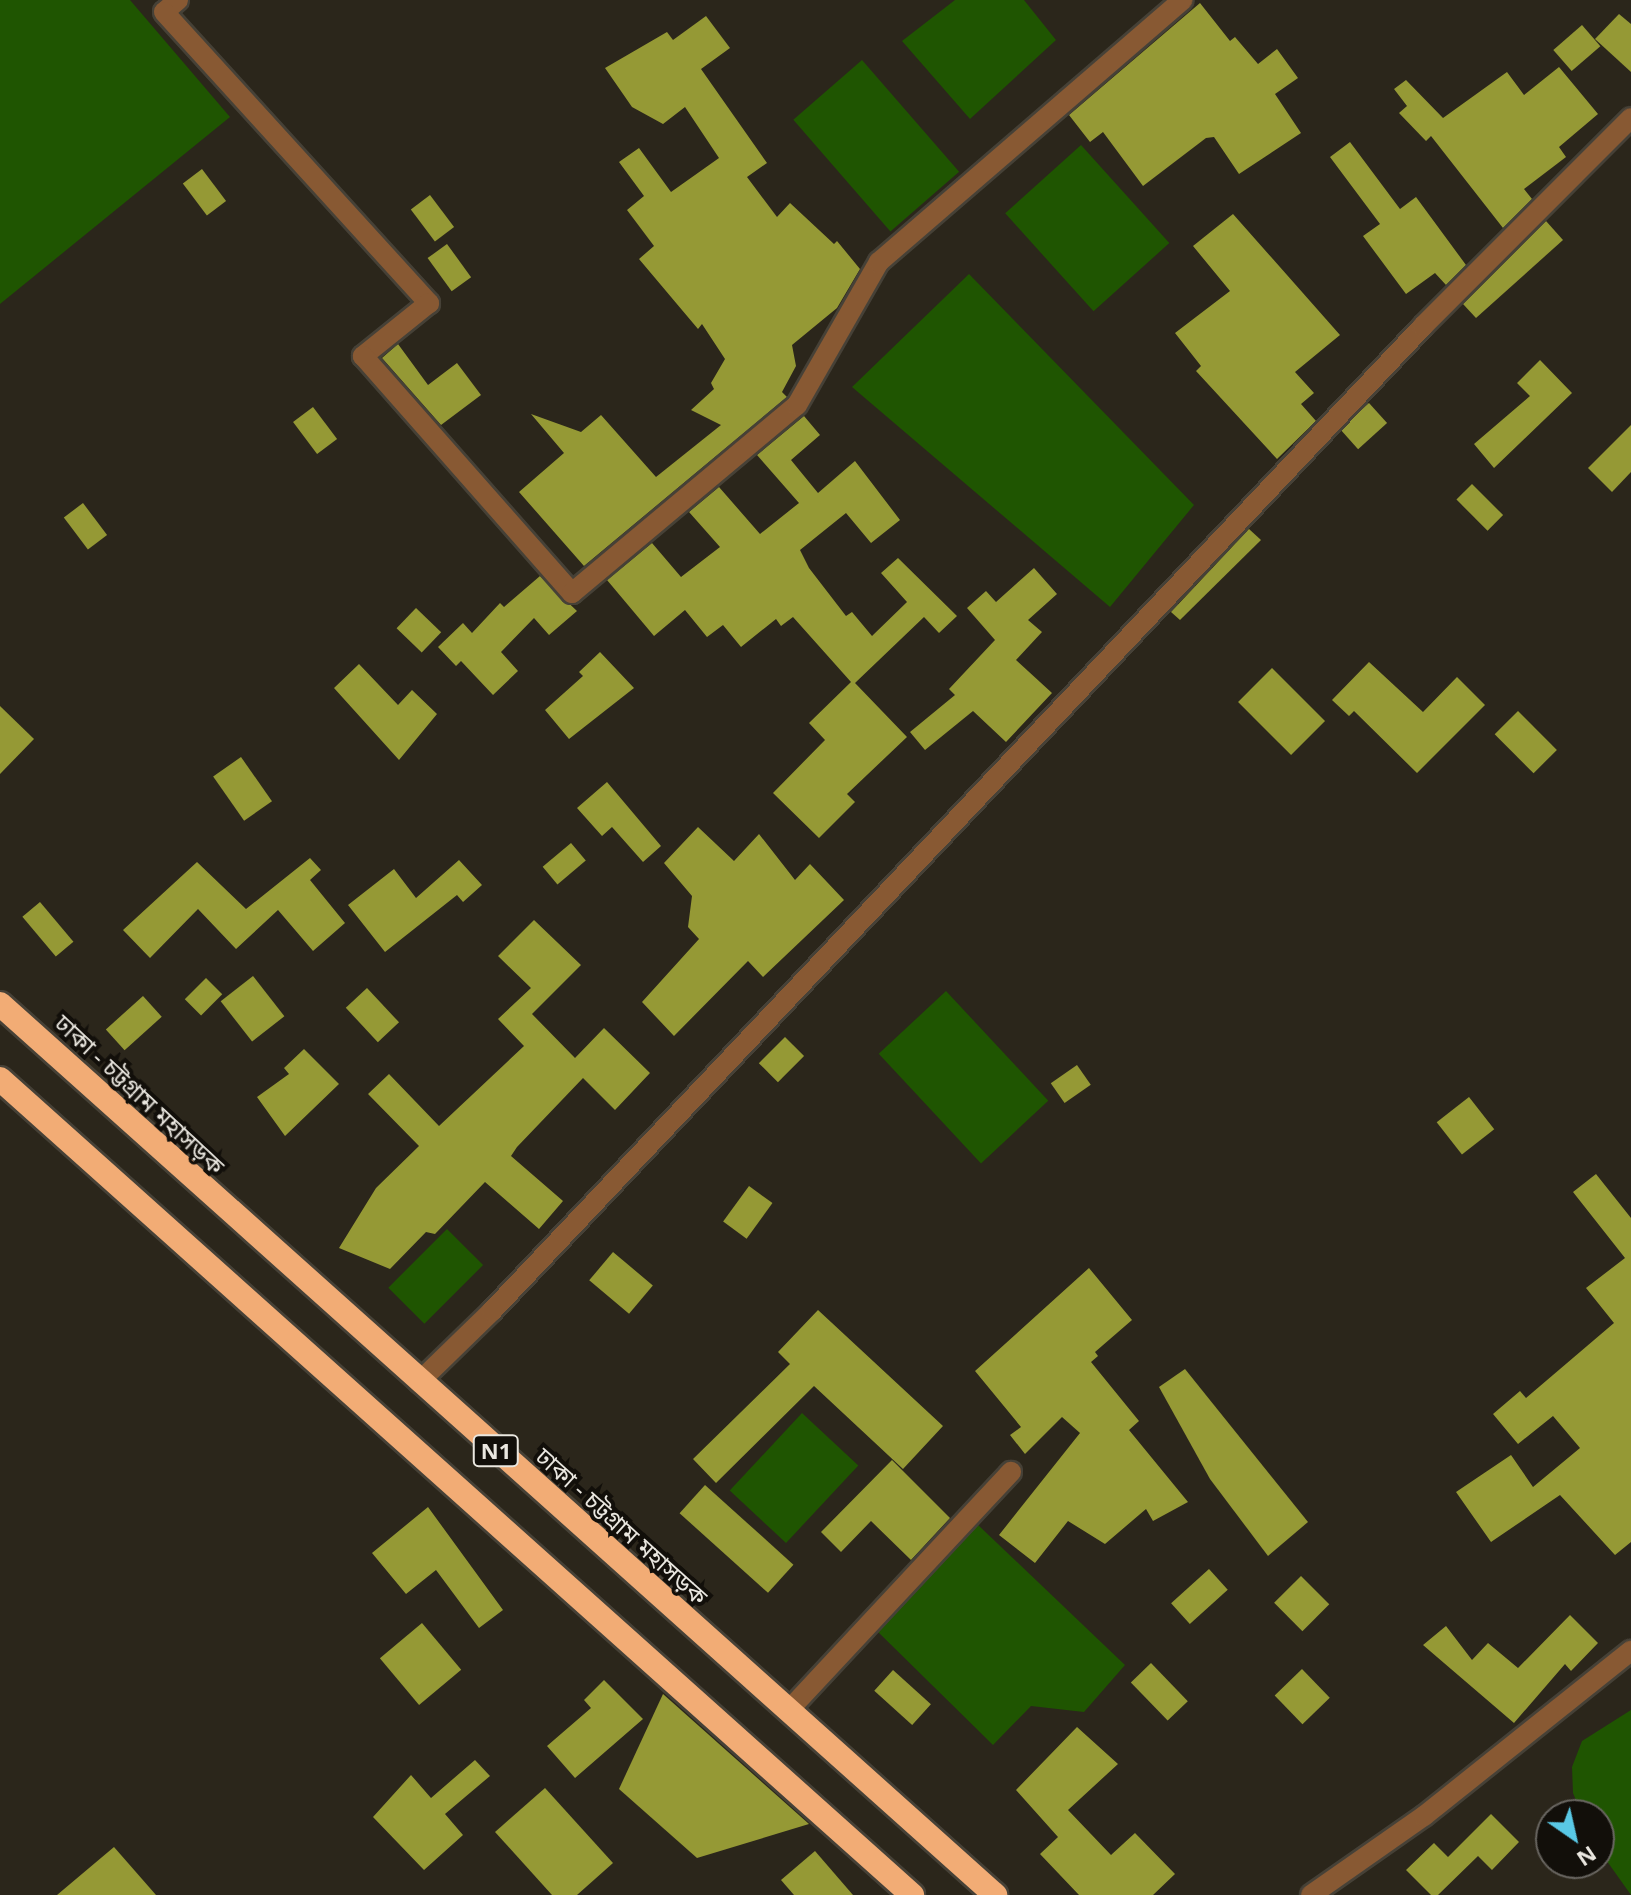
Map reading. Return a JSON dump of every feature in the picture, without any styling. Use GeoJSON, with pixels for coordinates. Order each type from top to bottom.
{"type":"FeatureCollection","features":[{"type":"Feature","properties":{"kind":"highway","name":"ঢাকা - চট্টগ্রাম মহাসড়ক"},"geometry":{"type":"LineString","coordinates":[[0,1004],[995,1895]]}},
{"type":"Feature","properties":{"kind":"highway","name":"N1"},"geometry":{"type":"LineString","coordinates":[[0,1079],[912,1895]]}},
{"type":"Feature","properties":{"kind":"street"},"geometry":{"type":"LineString","coordinates":[[178,0],[164,12],[429,303],[363,356],[572,593],[797,405],[879,262],[1182,0]]}},
{"type":"Feature","properties":{"kind":"street"},"geometry":{"type":"LineString","coordinates":[[419,1382],[503,1300],[1423,326],[1631,118]]}},
{"type":"Feature","properties":{"kind":"street"},"geometry":{"type":"LineString","coordinates":[[788,1711],[1011,1472]]}},
{"type":"Feature","properties":{"kind":"street"},"geometry":{"type":"LineString","coordinates":[[1311,1895],[1424,1816],[1631,1651]]}},
{"type":"Feature","properties":{"kind":"shaded area"},"geometry":{"type":"Polygon","coordinates":[[[0,0],[130,0],[230,117],[0,304],[0,0]]]}},
{"type":"Feature","properties":{"kind":"shaded area"},"geometry":{"type":"Polygon","coordinates":[[[955,0],[1024,0],[1056,40],[970,119],[902,41],[955,0]]]}},
{"type":"Feature","properties":{"kind":"shaded area"},"geometry":{"type":"Polygon","coordinates":[[[862,60],[959,172],[890,231],[793,120],[862,60]]]}},
{"type":"Feature","properties":{"kind":"shaded area"},"geometry":{"type":"Polygon","coordinates":[[[1081,145],[1169,243],[1094,311],[1005,213],[1081,145]]]}},
{"type":"Feature","properties":{"kind":"shaded area"},"geometry":{"type":"Polygon","coordinates":[[[969,274],[1194,505],[1110,607],[852,387],[969,274]]]}},
{"type":"Feature","properties":{"kind":"shaded area"},"geometry":{"type":"Polygon","coordinates":[[[946,991],[1048,1101],[981,1163],[879,1054],[946,991]]]}},
{"type":"Feature","properties":{"kind":"shaded area"},"geometry":{"type":"Polygon","coordinates":[[[447,1229],[483,1265],[424,1324],[388,1288],[447,1229]]]}},
{"type":"Feature","properties":{"kind":"shaded area"},"geometry":{"type":"Polygon","coordinates":[[[802,1413],[858,1466],[786,1543],[730,1491],[802,1413]]]}},
{"type":"Feature","properties":{"kind":"shaded area"},"geometry":{"type":"Polygon","coordinates":[[[976,1523],[1125,1665],[1084,1712],[1031,1706],[993,1745],[874,1628],[976,1523]]]}},
{"type":"Feature","properties":{"kind":"shaded area"},"geometry":{"type":"Polygon","coordinates":[[[1631,1710],[1631,1895],[1615,1872],[1615,1799],[1575,1799],[1573,1793],[1572,1767],[1582,1741],[1631,1710]]]}},
{"type":"Feature","properties":{"kind":"building"},"geometry":{"type":"Polygon","coordinates":[[[1200,3],[1230,41],[1235,37],[1258,64],[1277,49],[1298,78],[1275,94],[1301,133],[1239,174],[1214,137],[1206,138],[1143,186],[1103,132],[1090,142],[1069,115],[1200,3]]]}},
{"type":"Feature","properties":{"kind":"building"},"geometry":{"type":"Polygon","coordinates":[[[1619,14],[1631,24],[1631,72],[1595,39],[1619,14]]]}},
{"type":"Feature","properties":{"kind":"building"},"geometry":{"type":"Polygon","coordinates":[[[706,16],[730,48],[701,69],[767,163],[747,177],[777,217],[790,203],[834,244],[837,241],[860,269],[837,308],[792,345],[796,366],[782,392],[787,397],[584,566],[519,492],[564,453],[531,414],[581,432],[601,415],[656,477],[721,425],[691,410],[714,389],[711,383],[725,359],[702,324],[698,329],[639,259],[654,246],[627,210],[644,196],[619,162],[639,148],[671,192],[719,158],[685,107],[663,124],[632,107],[605,68],[667,32],[673,40],[706,16]]]}},
{"type":"Feature","properties":{"kind":"building"},"geometry":{"type":"Polygon","coordinates":[[[1582,25],[1600,46],[1572,71],[1553,50],[1582,25]]]}},
{"type":"Feature","properties":{"kind":"building"},"geometry":{"type":"Polygon","coordinates":[[[1559,67],[1598,114],[1559,147],[1566,157],[1524,189],[1532,199],[1503,228],[1431,136],[1426,141],[1399,113],[1407,106],[1394,89],[1406,80],[1443,118],[1507,72],[1524,95],[1559,67]]]}},
{"type":"Feature","properties":{"kind":"building"},"geometry":{"type":"Polygon","coordinates":[[[1350,142],[1400,209],[1416,197],[1466,265],[1446,285],[1435,273],[1406,294],[1363,236],[1380,224],[1330,157],[1350,142]]]}},
{"type":"Feature","properties":{"kind":"building"},"geometry":{"type":"Polygon","coordinates":[[[202,169],[226,201],[207,215],[183,183],[202,169]]]}},
{"type":"Feature","properties":{"kind":"building"},"geometry":{"type":"Polygon","coordinates":[[[430,195],[454,227],[435,241],[411,209],[430,195]]]}},
{"type":"Feature","properties":{"kind":"building"},"geometry":{"type":"Polygon","coordinates":[[[1233,214],[1340,335],[1295,372],[1314,393],[1301,404],[1316,421],[1277,459],[1196,371],[1201,366],[1175,333],[1230,291],[1193,246],[1233,214]]]}},
{"type":"Feature","properties":{"kind":"building"},"geometry":{"type":"Polygon","coordinates":[[[1546,221],[1563,240],[1476,318],[1463,304],[1546,221]]]}},
{"type":"Feature","properties":{"kind":"building"},"geometry":{"type":"Polygon","coordinates":[[[447,244],[471,277],[452,291],[428,258],[447,244]]]}},
{"type":"Feature","properties":{"kind":"building"},"geometry":{"type":"Polygon","coordinates":[[[398,344],[428,385],[457,363],[481,395],[441,425],[382,358],[398,344]]]}},
{"type":"Feature","properties":{"kind":"building"},"geometry":{"type":"Polygon","coordinates":[[[1540,360],[1572,393],[1494,468],[1474,444],[1530,396],[1517,383],[1540,360]]]}},
{"type":"Feature","properties":{"kind":"building"},"geometry":{"type":"Polygon","coordinates":[[[1369,403],[1387,423],[1358,449],[1340,429],[1369,403]]]}},
{"type":"Feature","properties":{"kind":"building"},"geometry":{"type":"Polygon","coordinates":[[[313,407],[337,439],[317,454],[293,422],[313,407]]]}},
{"type":"Feature","properties":{"kind":"building"},"geometry":{"type":"Polygon","coordinates":[[[804,416],[820,435],[791,460],[818,493],[855,461],[900,520],[871,543],[846,513],[800,550],[809,568],[846,616],[852,612],[872,636],[907,602],[881,573],[898,558],[957,616],[939,633],[924,617],[855,683],[907,737],[847,794],[855,802],[819,838],[773,793],[825,740],[809,723],[851,682],[793,617],[781,626],[776,619],[741,647],[723,625],[707,637],[685,610],[654,636],[607,580],[652,543],[681,577],[720,547],[689,512],[719,487],[760,534],[799,503],[757,455],[804,416]]]}},
{"type":"Feature","properties":{"kind":"building"},"geometry":{"type":"Polygon","coordinates":[[[1631,425],[1631,472],[1612,492],[1588,468],[1631,425]]]}},
{"type":"Feature","properties":{"kind":"building"},"geometry":{"type":"Polygon","coordinates":[[[1472,484],[1503,515],[1488,531],[1456,500],[1472,484]]]}},
{"type":"Feature","properties":{"kind":"building"},"geometry":{"type":"Polygon","coordinates":[[[83,503],[107,535],[88,549],[64,517],[83,503]]]}},
{"type":"Feature","properties":{"kind":"building"},"geometry":{"type":"Polygon","coordinates":[[[1249,529],[1261,540],[1180,620],[1171,612],[1249,529]]]}},
{"type":"Feature","properties":{"kind":"building"},"geometry":{"type":"Polygon","coordinates":[[[1034,568],[1057,594],[1028,620],[1042,632],[1016,660],[1052,693],[1006,742],[973,711],[925,750],[910,732],[955,695],[949,689],[995,640],[967,608],[986,591],[996,602],[1034,568]]]}},
{"type":"Feature","properties":{"kind":"building"},"geometry":{"type":"Polygon","coordinates":[[[540,576],[577,611],[549,635],[534,618],[501,652],[518,671],[493,695],[461,661],[456,666],[438,647],[463,623],[472,633],[500,603],[504,607],[540,576]]]}},
{"type":"Feature","properties":{"kind":"building"},"geometry":{"type":"Polygon","coordinates":[[[416,608],[441,632],[422,652],[397,628],[416,608]]]}},
{"type":"Feature","properties":{"kind":"building"},"geometry":{"type":"Polygon","coordinates":[[[600,652],[634,688],[569,739],[545,710],[583,676],[579,672],[600,652]]]}},
{"type":"Feature","properties":{"kind":"building"},"geometry":{"type":"Polygon","coordinates":[[[1369,662],[1423,712],[1457,677],[1485,705],[1417,773],[1354,711],[1349,716],[1332,700],[1369,662]]]}},
{"type":"Feature","properties":{"kind":"building"},"geometry":{"type":"Polygon","coordinates":[[[359,664],[398,705],[412,690],[437,714],[399,760],[334,688],[359,664]]]}},
{"type":"Feature","properties":{"kind":"building"},"geometry":{"type":"Polygon","coordinates":[[[1272,668],[1325,721],[1291,755],[1238,702],[1272,668]]]}},
{"type":"Feature","properties":{"kind":"building"},"geometry":{"type":"Polygon","coordinates":[[[0,706],[34,739],[0,774],[0,706]]]}},
{"type":"Feature","properties":{"kind":"building"},"geometry":{"type":"Polygon","coordinates":[[[1518,711],[1557,750],[1534,773],[1495,734],[1518,711]]]}},
{"type":"Feature","properties":{"kind":"building"},"geometry":{"type":"Polygon","coordinates":[[[241,757],[272,801],[244,821],[213,777],[241,757]]]}},
{"type":"Feature","properties":{"kind":"building"},"geometry":{"type":"Polygon","coordinates":[[[607,782],[661,846],[643,862],[612,827],[602,836],[577,808],[607,782]]]}},
{"type":"Feature","properties":{"kind":"building"},"geometry":{"type":"Polygon","coordinates":[[[698,827],[734,861],[759,834],[795,880],[810,864],[844,900],[763,977],[748,961],[674,1036],[642,1002],[699,939],[688,927],[692,896],[664,863],[698,827]]]}},
{"type":"Feature","properties":{"kind":"building"},"geometry":{"type":"Polygon","coordinates":[[[571,843],[586,861],[557,884],[543,867],[571,843]]]}},
{"type":"Feature","properties":{"kind":"building"},"geometry":{"type":"Polygon","coordinates":[[[310,858],[321,870],[310,880],[345,923],[313,951],[278,910],[236,949],[198,909],[150,958],[123,930],[197,862],[246,909],[310,858]]]}},
{"type":"Feature","properties":{"kind":"building"},"geometry":{"type":"Polygon","coordinates":[[[459,860],[482,885],[463,902],[457,895],[385,952],[348,905],[394,869],[416,898],[459,860]]]}},
{"type":"Feature","properties":{"kind":"building"},"geometry":{"type":"Polygon","coordinates":[[[40,902],[73,942],[56,957],[22,917],[40,902]]]}},
{"type":"Feature","properties":{"kind":"building"},"geometry":{"type":"Polygon","coordinates":[[[534,920],[581,965],[532,1014],[575,1058],[604,1028],[650,1073],[615,1110],[583,1078],[517,1147],[511,1156],[563,1201],[539,1229],[485,1182],[435,1234],[426,1232],[390,1269],[339,1248],[376,1188],[419,1146],[368,1094],[389,1074],[439,1126],[524,1046],[498,1019],[531,988],[498,956],[534,920]]]}},
{"type":"Feature","properties":{"kind":"building"},"geometry":{"type":"Polygon","coordinates":[[[253,976],[284,1016],[252,1041],[221,1001],[253,976]]]}},
{"type":"Feature","properties":{"kind":"building"},"geometry":{"type":"Polygon","coordinates":[[[206,978],[222,994],[201,1015],[185,999],[206,978]]]}},
{"type":"Feature","properties":{"kind":"building"},"geometry":{"type":"Polygon","coordinates":[[[367,988],[399,1022],[378,1042],[346,1008],[367,988]]]}},
{"type":"Feature","properties":{"kind":"building"},"geometry":{"type":"Polygon","coordinates":[[[143,996],[162,1017],[125,1050],[106,1029],[143,996]]]}},
{"type":"Feature","properties":{"kind":"building"},"geometry":{"type":"Polygon","coordinates":[[[785,1037],[804,1056],[778,1082],[759,1063],[785,1037]]]}},
{"type":"Feature","properties":{"kind":"building"},"geometry":{"type":"Polygon","coordinates":[[[304,1049],[339,1084],[285,1136],[257,1097],[289,1074],[284,1068],[304,1049]]]}},
{"type":"Feature","properties":{"kind":"building"},"geometry":{"type":"Polygon","coordinates":[[[1077,1065],[1091,1085],[1065,1103],[1051,1083],[1077,1065]]]}},
{"type":"Feature","properties":{"kind":"building"},"geometry":{"type":"Polygon","coordinates":[[[1469,1097],[1494,1129],[1462,1155],[1437,1122],[1469,1097]]]}},
{"type":"Feature","properties":{"kind":"building"},"geometry":{"type":"Polygon","coordinates":[[[1596,1174],[1631,1218],[1631,1542],[1615,1555],[1560,1495],[1491,1542],[1456,1492],[1511,1455],[1533,1487],[1580,1448],[1553,1416],[1518,1444],[1493,1414],[1520,1391],[1526,1398],[1614,1323],[1586,1288],[1625,1258],[1573,1192],[1596,1174]]]}},
{"type":"Feature","properties":{"kind":"building"},"geometry":{"type":"Polygon","coordinates":[[[749,1186],[772,1203],[747,1239],[723,1222],[749,1186]]]}},
{"type":"Feature","properties":{"kind":"building"},"geometry":{"type":"Polygon","coordinates":[[[613,1252],[653,1285],[629,1314],[589,1280],[613,1252]]]}},
{"type":"Feature","properties":{"kind":"building"},"geometry":{"type":"Polygon","coordinates":[[[1089,1268],[1132,1320],[1095,1352],[1098,1356],[1091,1362],[1139,1421],[1129,1430],[1188,1502],[1153,1521],[1146,1509],[1105,1544],[1068,1521],[1035,1563],[999,1535],[1080,1433],[1062,1417],[1025,1454],[1010,1435],[1021,1427],[975,1371],[1089,1268]]]}},
{"type":"Feature","properties":{"kind":"building"},"geometry":{"type":"Polygon","coordinates":[[[818,1310],[943,1426],[903,1469],[814,1386],[716,1483],[693,1459],[790,1364],[778,1352],[818,1310]]]}},
{"type":"Feature","properties":{"kind":"building"},"geometry":{"type":"Polygon","coordinates":[[[1185,1369],[1308,1522],[1268,1556],[1210,1479],[1159,1387],[1185,1369]]]}},
{"type":"Feature","properties":{"kind":"building"},"geometry":{"type":"Polygon","coordinates":[[[892,1460],[950,1518],[911,1560],[871,1521],[841,1552],[821,1532],[892,1460]]]}},
{"type":"Feature","properties":{"kind":"building"},"geometry":{"type":"Polygon","coordinates":[[[705,1485],[793,1565],[768,1593],[680,1513],[705,1485]]]}},
{"type":"Feature","properties":{"kind":"building"},"geometry":{"type":"Polygon","coordinates":[[[428,1507],[503,1610],[479,1628],[436,1570],[406,1594],[372,1553],[428,1507]]]}},
{"type":"Feature","properties":{"kind":"building"},"geometry":{"type":"Polygon","coordinates":[[[1209,1569],[1228,1590],[1190,1624],[1171,1603],[1209,1569]]]}},
{"type":"Feature","properties":{"kind":"building"},"geometry":{"type":"Polygon","coordinates":[[[1301,1576],[1329,1604],[1302,1631],[1274,1603],[1301,1576]]]}},
{"type":"Feature","properties":{"kind":"building"},"geometry":{"type":"Polygon","coordinates":[[[1570,1615],[1598,1643],[1571,1671],[1565,1664],[1514,1723],[1423,1645],[1446,1626],[1472,1660],[1488,1643],[1518,1668],[1570,1615]]]}},
{"type":"Feature","properties":{"kind":"building"},"geometry":{"type":"Polygon","coordinates":[[[422,1623],[461,1670],[419,1705],[380,1658],[422,1623]]]}},
{"type":"Feature","properties":{"kind":"building"},"geometry":{"type":"Polygon","coordinates":[[[1151,1663],[1188,1701],[1168,1721],[1131,1682],[1151,1663]]]}},
{"type":"Feature","properties":{"kind":"building"},"geometry":{"type":"Polygon","coordinates":[[[1302,1669],[1330,1698],[1302,1724],[1275,1695],[1302,1669]]]}},
{"type":"Feature","properties":{"kind":"building"},"geometry":{"type":"Polygon","coordinates":[[[893,1670],[931,1704],[912,1725],[874,1691],[893,1670]]]}},
{"type":"Feature","properties":{"kind":"building"},"geometry":{"type":"Polygon","coordinates":[[[604,1680],[643,1719],[575,1778],[547,1746],[591,1708],[584,1700],[604,1680]]]}},
{"type":"Feature","properties":{"kind":"building"},"geometry":{"type":"Polygon","coordinates":[[[663,1694],[809,1824],[697,1858],[619,1789],[663,1694]]]}},
{"type":"Feature","properties":{"kind":"building"},"geometry":{"type":"Polygon","coordinates":[[[1077,1727],[1118,1764],[1068,1810],[1111,1855],[1135,1833],[1175,1874],[1153,1895],[1079,1895],[1040,1854],[1058,1837],[1016,1790],[1077,1727]]]}},
{"type":"Feature","properties":{"kind":"building"},"geometry":{"type":"Polygon","coordinates":[[[475,1760],[490,1776],[445,1814],[463,1835],[424,1870],[373,1817],[411,1775],[431,1798],[475,1760]]]}},
{"type":"Feature","properties":{"kind":"building"},"geometry":{"type":"Polygon","coordinates":[[[545,1788],[613,1863],[577,1895],[552,1895],[495,1832],[545,1788]]]}},
{"type":"Feature","properties":{"kind":"building"},"geometry":{"type":"Polygon","coordinates":[[[1491,1814],[1519,1842],[1492,1870],[1478,1856],[1438,1895],[1431,1895],[1406,1870],[1434,1843],[1448,1857],[1491,1814]]]}},
{"type":"Feature","properties":{"kind":"building"},"geometry":{"type":"Polygon","coordinates":[[[114,1847],[156,1895],[57,1895],[114,1847]]]}},
{"type":"Feature","properties":{"kind":"building"},"geometry":{"type":"Polygon","coordinates":[[[815,1851],[853,1895],[794,1895],[781,1880],[815,1851]]]}}]}
